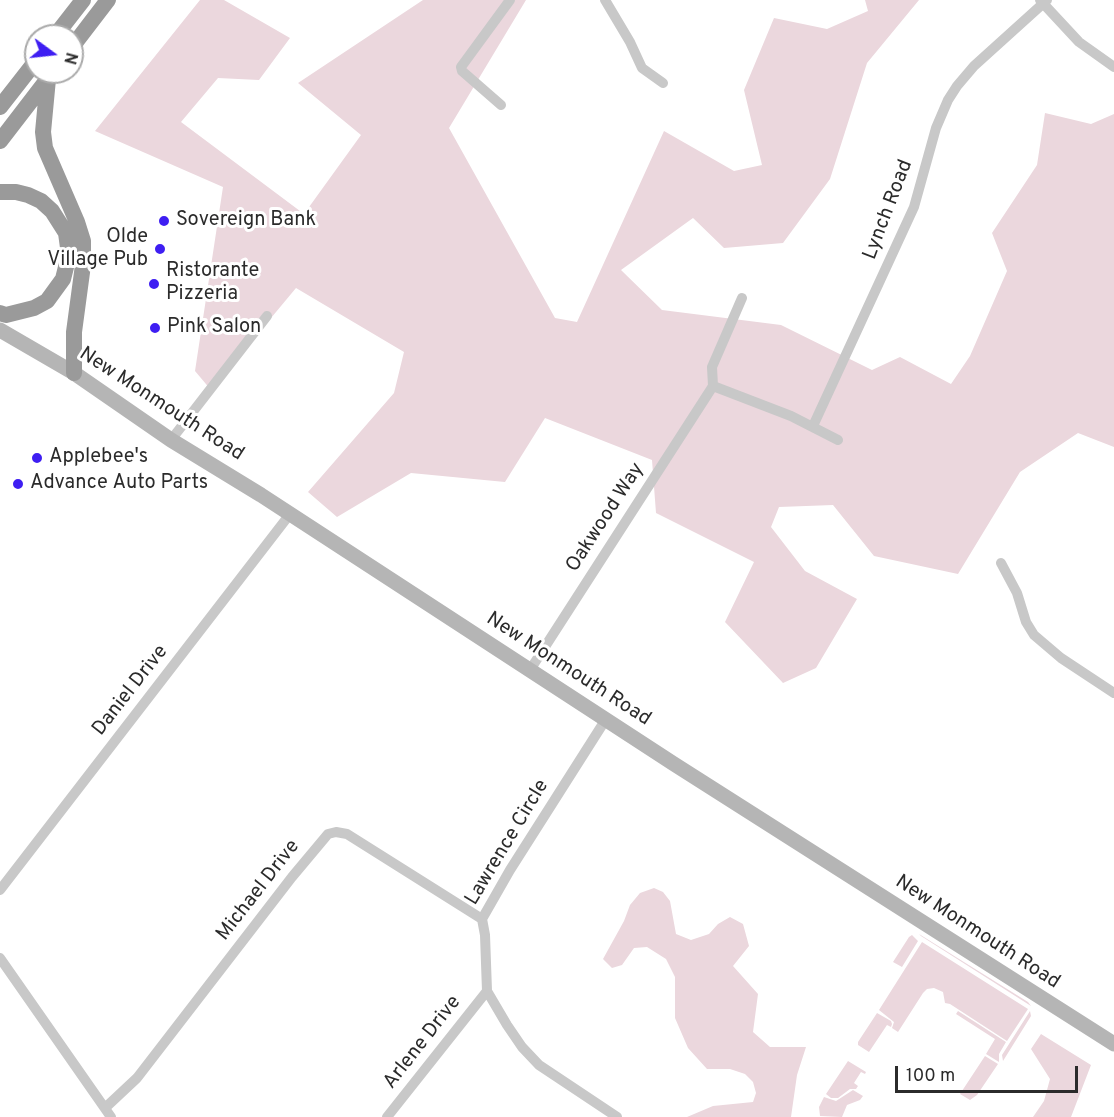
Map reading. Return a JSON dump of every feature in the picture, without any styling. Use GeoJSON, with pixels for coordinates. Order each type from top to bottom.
{"type":"FeatureCollection","features":[{"type":"Feature","properties":{"kind":"highway"},"geometry":{"type":"LineString","coordinates":[[64,24],[83,0]]}},
{"type":"Feature","properties":{"kind":"highway"},"geometry":{"type":"LineString","coordinates":[[84,31],[108,0]]}},
{"type":"Feature","properties":{"kind":"highway"},"geometry":{"type":"LineString","coordinates":[[0,107],[24,76]]}},
{"type":"Feature","properties":{"kind":"highway"},"geometry":{"type":"LineString","coordinates":[[0,141],[43,84]]}},
{"type":"Feature","properties":{"kind":"highway"},"geometry":{"type":"LineString","coordinates":[[49,84],[43,132],[45,148],[83,241],[83,265],[74,332],[74,373]]}},
{"type":"Feature","properties":{"kind":"highway"},"geometry":{"type":"LineString","coordinates":[[0,192],[28,195],[41,201],[52,211],[66,233],[69,255],[63,279],[47,301],[34,308],[6,315],[0,314]]}},
{"type":"Feature","properties":{"kind":"main road","name":"New Monmouth Road"},"geometry":{"type":"LineString","coordinates":[[0,330],[74,373],[171,440],[290,514],[1114,1044]]}},
{"type":"Feature","properties":{"kind":"street"},"geometry":{"type":"LineString","coordinates":[[501,105],[462,71],[461,67],[510,0]]}},
{"type":"Feature","properties":{"kind":"street"},"geometry":{"type":"LineString","coordinates":[[605,0],[630,42],[642,68],[663,82]]}},
{"type":"Feature","properties":{"kind":"street"},"geometry":{"type":"LineString","coordinates":[[1044,1],[1079,42],[1114,68]]}},
{"type":"Feature","properties":{"kind":"street","name":"Lynch Road"},"geometry":{"type":"LineString","coordinates":[[813,426],[914,207],[936,128],[948,100],[974,66],[1044,1]]}},
{"type":"Feature","properties":{"kind":"street"},"geometry":{"type":"LineString","coordinates":[[742,298],[712,367],[712,386],[813,426],[838,440]]}},
{"type":"Feature","properties":{"kind":"street"},"geometry":{"type":"LineString","coordinates":[[171,440],[267,316]]}},
{"type":"Feature","properties":{"kind":"street","name":"Oakwood Way"},"geometry":{"type":"LineString","coordinates":[[530,670],[712,386]]}},
{"type":"Feature","properties":{"kind":"street","name":"Daniel Drive"},"geometry":{"type":"LineString","coordinates":[[0,890],[290,514]]}},
{"type":"Feature","properties":{"kind":"street"},"geometry":{"type":"LineString","coordinates":[[1002,563],[1017,593],[1026,622],[1034,635],[1061,658],[1114,693]]}},
{"type":"Feature","properties":{"kind":"street","name":"Lawrence Circle"},"geometry":{"type":"LineString","coordinates":[[606,719],[510,870],[482,919],[487,991],[507,1025],[530,1056],[547,1071],[617,1117]]}},
{"type":"Feature","properties":{"kind":"street","name":"Michael Drive"},"geometry":{"type":"LineString","coordinates":[[108,1112],[328,834],[336,832],[347,834],[482,919]]}},
{"type":"Feature","properties":{"kind":"street"},"geometry":{"type":"LineString","coordinates":[[0,958],[108,1112]]}},
{"type":"Feature","properties":{"kind":"street","name":"Arlene Drive"},"geometry":{"type":"LineString","coordinates":[[387,1117],[487,991]]}},
{"type":"Feature","properties":{"kind":"shaded area"},"geometry":{"type":"Polygon","coordinates":[[[200,0],[224,0],[290,38],[259,80],[218,78],[181,122],[304,214],[361,135],[298,83],[423,0],[526,0],[449,128],[555,318],[577,322],[664,131],[734,171],[762,165],[744,90],[774,18],[827,29],[868,11],[865,0],[919,0],[867,63],[830,179],[783,243],[724,248],[693,218],[621,270],[662,310],[781,325],[872,370],[900,357],[951,384],[970,356],[1007,271],[992,233],[1037,165],[1045,113],[1091,124],[1114,114],[1114,447],[1078,433],[1020,472],[958,574],[874,556],[833,505],[779,507],[771,527],[805,571],[857,599],[816,668],[783,683],[725,622],[754,562],[656,513],[652,460],[545,418],[505,482],[411,473],[337,517],[308,492],[394,393],[404,352],[296,288],[211,390],[195,371],[223,187],[95,131],[200,0]]]}},
{"type":"Feature","properties":{"kind":"shaded area"},"geometry":{"type":"Polygon","coordinates":[[[654,888],[663,892],[670,901],[676,934],[691,940],[709,934],[718,924],[730,917],[743,924],[749,946],[733,966],[758,994],[753,1032],[770,1047],[806,1047],[797,1075],[791,1117],[687,1117],[713,1106],[753,1102],[756,1093],[753,1082],[745,1074],[730,1069],[707,1069],[688,1048],[675,1018],[675,977],[666,959],[647,947],[634,948],[622,965],[612,968],[603,959],[630,905],[640,893],[654,888]]]}},
{"type":"Feature","properties":{"kind":"shaded area"},"geometry":{"type":"Polygon","coordinates":[[[919,934],[1028,1002],[1031,1006],[921,936],[919,934]]]}},
{"type":"Feature","properties":{"kind":"shaded area"},"geometry":{"type":"Polygon","coordinates":[[[912,935],[918,941],[902,967],[893,962],[912,935]]]}},
{"type":"Feature","properties":{"kind":"shaded area"},"geometry":{"type":"Polygon","coordinates":[[[922,942],[1028,1009],[1007,1041],[945,1003],[943,992],[934,988],[927,989],[923,993],[898,1032],[892,1028],[894,1022],[879,1010],[922,942]]]}},
{"type":"Feature","properties":{"kind":"shaded area"},"geometry":{"type":"Polygon","coordinates":[[[958,1011],[1006,1042],[999,1054],[999,1062],[986,1054],[995,1039],[956,1014],[958,1011]]]}},
{"type":"Feature","properties":{"kind":"shaded area"},"geometry":{"type":"Polygon","coordinates":[[[1030,1011],[1031,1016],[1003,1061],[1002,1055],[1030,1011]]]}},
{"type":"Feature","properties":{"kind":"shaded area"},"geometry":{"type":"Polygon","coordinates":[[[877,1013],[891,1021],[892,1024],[891,1027],[887,1025],[869,1052],[858,1045],[858,1042],[877,1013]]]}},
{"type":"Feature","properties":{"kind":"shaded area"},"geometry":{"type":"Polygon","coordinates":[[[1041,1034],[1091,1065],[1071,1117],[1033,1117],[1044,1101],[1050,1079],[1031,1049],[1041,1034]]]}},
{"type":"Feature","properties":{"kind":"shaded area"},"geometry":{"type":"Polygon","coordinates":[[[985,1056],[998,1064],[977,1095],[970,1100],[960,1094],[985,1056]]]}},
{"type":"Feature","properties":{"kind":"shaded area"},"geometry":{"type":"Polygon","coordinates":[[[848,1061],[866,1072],[865,1074],[861,1072],[854,1083],[858,1086],[856,1089],[850,1089],[838,1098],[831,1098],[826,1094],[848,1061]]]}},
{"type":"Feature","properties":{"kind":"shaded area"},"geometry":{"type":"Polygon","coordinates":[[[853,1090],[863,1096],[860,1100],[847,1105],[842,1117],[820,1116],[819,1107],[824,1097],[836,1101],[853,1090]]]}},
{"type":"Feature","properties":{"kind":"place","name":"Sovereign Bank"},"geometry":{"type":"Point","coordinates":[164,221]}},
{"type":"Feature","properties":{"kind":"place","name":"Olde Village Pub"},"geometry":{"type":"Point","coordinates":[160,249]}},
{"type":"Feature","properties":{"kind":"place","name":"Ristorante Pizzeria"},"geometry":{"type":"Point","coordinates":[154,284]}},
{"type":"Feature","properties":{"kind":"place","name":"Pink Salon"},"geometry":{"type":"Point","coordinates":[155,328]}},
{"type":"Feature","properties":{"kind":"place","name":"Applebee's"},"geometry":{"type":"Point","coordinates":[37,458]}},
{"type":"Feature","properties":{"kind":"place","name":"Advance Auto Parts"},"geometry":{"type":"Point","coordinates":[18,484]}}]}
